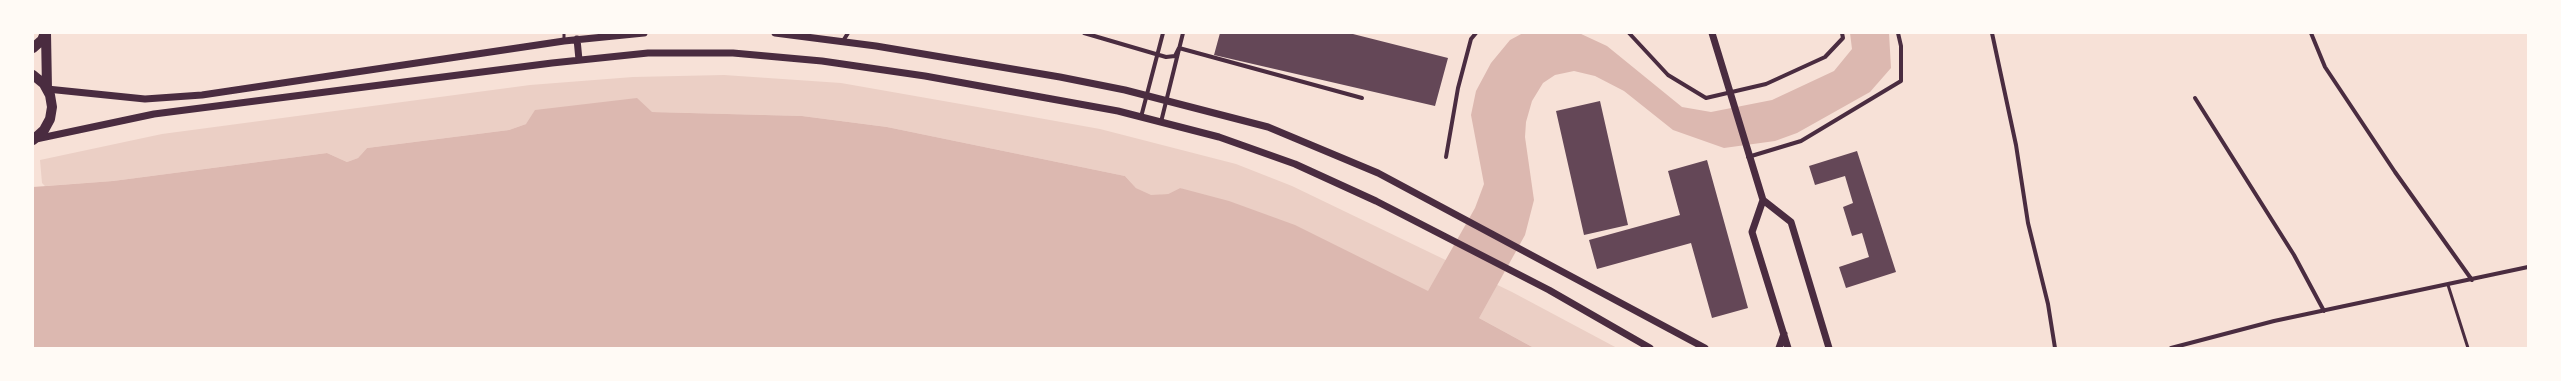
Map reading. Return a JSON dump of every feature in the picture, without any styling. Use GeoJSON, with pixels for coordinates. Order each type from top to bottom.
{"type":"FeatureCollection","features":[{"type":"Feature","properties":{"kind":"main road"},"geometry":{"type":"LineString","coordinates":[[33,48],[42,40],[45,33]]}},
{"type":"Feature","properties":{"kind":"main road"},"geometry":{"type":"LineString","coordinates":[[34,139],[44,130],[50,119],[52,107],[47,89],[45,33]]}},
{"type":"Feature","properties":{"kind":"main road"},"geometry":{"type":"LineString","coordinates":[[46,52],[34,75],[47,89]]}},
{"type":"Feature","properties":{"kind":"street"},"geometry":{"type":"LineString","coordinates":[[47,89],[146,99],[202,95],[578,39],[590,35],[644,33]]}},
{"type":"Feature","properties":{"kind":"street"},"geometry":{"type":"LineString","coordinates":[[775,33],[842,41],[1060,77],[1166,100],[1268,127],[1378,173],[1705,348]]}},
{"type":"Feature","properties":{"kind":"street"},"geometry":{"type":"LineString","coordinates":[[842,41],[848,33]]}},
{"type":"Feature","properties":{"kind":"street"},"geometry":{"type":"LineString","coordinates":[[1084,33],[1170,58],[1177,54],[1179,48]]}},
{"type":"Feature","properties":{"kind":"street"},"geometry":{"type":"LineString","coordinates":[[1141,117],[1163,33]]}},
{"type":"Feature","properties":{"kind":"street"},"geometry":{"type":"LineString","coordinates":[[1161,122],[1183,33]]}},
{"type":"Feature","properties":{"kind":"street"},"geometry":{"type":"LineString","coordinates":[[1446,157],[1460,81],[1471,39],[1476,33]]}},
{"type":"Feature","properties":{"kind":"street"},"geometry":{"type":"LineString","coordinates":[[1629,33],[1668,75],[1706,98],[1730,96],[1766,84],[1825,57],[1843,38],[1842,33]]}},
{"type":"Feature","properties":{"kind":"street"},"geometry":{"type":"LineString","coordinates":[[1712,33],[1748,157],[1763,200],[1790,222],[1829,348]]}},
{"type":"Feature","properties":{"kind":"street"},"geometry":{"type":"LineString","coordinates":[[1748,157],[1801,141],[1901,81],[1901,46],[1898,33]]}},
{"type":"Feature","properties":{"kind":"street"},"geometry":{"type":"LineString","coordinates":[[1992,33],[2016,145],[2028,223],[2048,304],[2055,348]]}},
{"type":"Feature","properties":{"kind":"street"},"geometry":{"type":"LineString","coordinates":[[2311,33],[2325,67],[2395,172],[2472,280]]}},
{"type":"Feature","properties":{"kind":"street"},"geometry":{"type":"LineString","coordinates":[[578,39],[579,60]]}},
{"type":"Feature","properties":{"kind":"street"},"geometry":{"type":"LineString","coordinates":[[1179,48],[1362,98]]}},
{"type":"Feature","properties":{"kind":"street"},"geometry":{"type":"LineString","coordinates":[[34,139],[154,114],[579,60],[663,53],[733,53],[822,61],[925,76],[1141,117],[1219,137],[1295,164],[1356,192],[1549,290],[1650,348]]}},
{"type":"Feature","properties":{"kind":"street"},"geometry":{"type":"LineString","coordinates":[[2195,98],[2294,255],[2324,311]]}},
{"type":"Feature","properties":{"kind":"street"},"geometry":{"type":"LineString","coordinates":[[1763,200],[1752,232],[1788,348]]}},
{"type":"Feature","properties":{"kind":"street"},"geometry":{"type":"LineString","coordinates":[[2171,348],[2324,311],[2528,267]]}},
{"type":"Feature","properties":{"kind":"street"},"geometry":{"type":"LineString","coordinates":[[1779,348],[1784,334]]}},
{"type":"Feature","properties":{"kind":"lane"},"geometry":{"type":"LineString","coordinates":[[564,33],[564,41]]}},
{"type":"Feature","properties":{"kind":"lane"},"geometry":{"type":"LineString","coordinates":[[2448,285],[2468,348]]}},
{"type":"Feature","properties":{"kind":"shaded area"},"geometry":{"type":"Polygon","coordinates":[[[1523,33],[1579,33],[1607,46],[1682,107],[1711,112],[1772,100],[1834,71],[1852,49],[1850,33],[1889,33],[1891,68],[1870,92],[1797,133],[1775,141],[1724,148],[1673,130],[1624,91],[1595,76],[1574,71],[1555,75],[1543,83],[1532,101],[1526,122],[1525,137],[1534,200],[1525,235],[1479,318],[1534,348],[33,348],[33,187],[113,181],[327,153],[347,162],[358,158],[367,148],[509,130],[526,124],[535,110],[637,98],[652,112],[802,116],[887,127],[1125,176],[1136,188],[1151,195],[1168,194],[1180,188],[1229,201],[1295,225],[1428,291],[1475,208],[1484,184],[1471,115],[1476,91],[1491,63],[1510,40],[1523,33]]]}},
{"type":"Feature","properties":{"kind":"shaded area"},"geometry":{"type":"Polygon","coordinates":[[[724,75],[841,83],[1100,129],[1236,164],[1292,186],[1512,292],[1617,348],[1534,348],[1479,318],[1180,188],[1168,194],[1151,196],[1136,188],[1125,176],[887,127],[802,116],[652,112],[526,124],[509,130],[367,148],[358,158],[347,162],[327,153],[113,181],[45,186],[42,183],[40,160],[162,134],[530,85],[633,77],[724,75]]]}},
{"type":"Feature","properties":{"kind":"building"},"geometry":{"type":"Polygon","coordinates":[[[1220,33],[1349,33],[1448,58],[1435,106],[1214,55],[1220,33]]]}},
{"type":"Feature","properties":{"kind":"building"},"geometry":{"type":"Polygon","coordinates":[[[1600,101],[1628,225],[1584,235],[1556,111],[1600,101]]]}},
{"type":"Feature","properties":{"kind":"building"},"geometry":{"type":"Polygon","coordinates":[[[1857,151],[1896,272],[1846,288],[1839,267],[1869,257],[1862,233],[1852,236],[1843,207],[1853,203],[1845,176],[1815,185],[1809,166],[1857,151]]]}},
{"type":"Feature","properties":{"kind":"building"},"geometry":{"type":"Polygon","coordinates":[[[1707,160],[1748,308],[1712,318],[1691,243],[1597,269],[1589,240],[1680,215],[1668,171],[1707,160]]]}}]}
